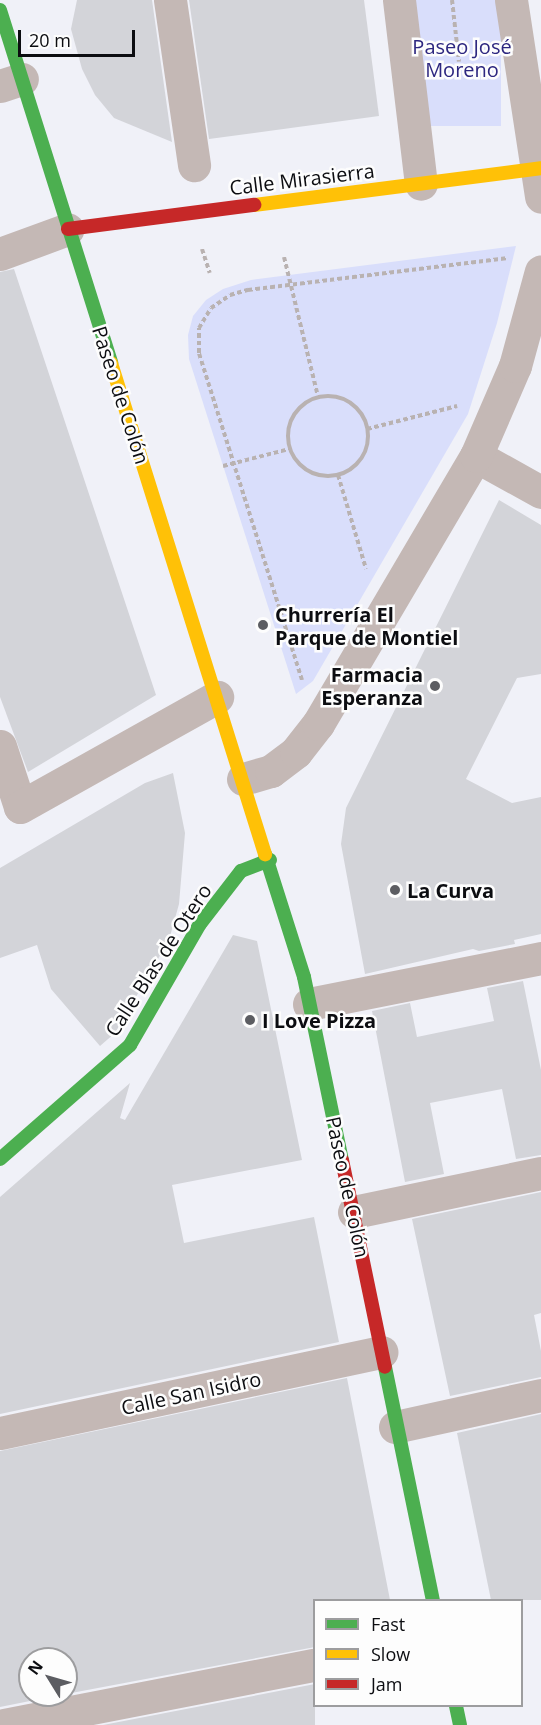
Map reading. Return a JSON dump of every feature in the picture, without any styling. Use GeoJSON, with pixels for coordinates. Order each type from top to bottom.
{"type":"FeatureCollection","features":[{"type":"Feature","properties":{"kind":"street"},"geometry":{"type":"LineString","coordinates":[[170,0],[194,165]]}},
{"type":"Feature","properties":{"kind":"street"},"geometry":{"type":"LineString","coordinates":[[399,0],[421,184]]}},
{"type":"Feature","properties":{"kind":"street"},"geometry":{"type":"LineString","coordinates":[[512,0],[539,178]]}},
{"type":"Feature","properties":{"kind":"street","name":"Paseo de Colón"},"geometry":{"type":"LineString","coordinates":[[0,10],[11,83],[68,229],[270,860],[309,1004],[354,1212],[395,1427],[433,1599]]}},
{"type":"Feature","properties":{"kind":"street","name":"Calle Mirasierra"},"geometry":{"type":"LineString","coordinates":[[68,229],[421,184],[539,178]]}},
{"type":"Feature","properties":{"kind":"street"},"geometry":{"type":"LineString","coordinates":[[0,254],[68,229]]}},
{"type":"Feature","properties":{"kind":"street"},"geometry":{"type":"LineString","coordinates":[[243,779],[271,771],[296,752],[318,724],[476,456],[515,366],[528,264]]}},
{"type":"Feature","properties":{"kind":"street"},"geometry":{"type":"LineString","coordinates":[[476,456],[541,492]]}},
{"type":"Feature","properties":{"kind":"street"},"geometry":{"type":"LineString","coordinates":[[0,746],[20,807],[217,698]]}},
{"type":"Feature","properties":{"kind":"street","name":"Calle Blas de Otero"},"geometry":{"type":"LineString","coordinates":[[2,1150],[130,1045],[200,924],[241,871],[270,860]]}},
{"type":"Feature","properties":{"kind":"street"},"geometry":{"type":"LineString","coordinates":[[309,1004],[540,962]]}},
{"type":"Feature","properties":{"kind":"street"},"geometry":{"type":"LineString","coordinates":[[354,1212],[541,1173]]}},
{"type":"Feature","properties":{"kind":"street","name":"Calle San Isidro"},"geometry":{"type":"LineString","coordinates":[[0,1433],[381,1352]]}},
{"type":"Feature","properties":{"kind":"street"},"geometry":{"type":"LineString","coordinates":[[395,1427],[541,1395]]}},
{"type":"Feature","properties":{"kind":"street"},"geometry":{"type":"LineString","coordinates":[[4,1725],[313,1665]]}},
{"type":"Feature","properties":{"kind":"street"},"geometry":{"type":"LineString","coordinates":[[456,1707],[460,1725]]}},
{"type":"Feature","properties":{"kind":"path"},"geometry":{"type":"LineString","coordinates":[[452,0],[459,62]]}},
{"type":"Feature","properties":{"kind":"path"},"geometry":{"type":"LineString","coordinates":[[200,244],[210,273]]}},
{"type":"Feature","properties":{"kind":"path"},"geometry":{"type":"LineString","coordinates":[[284,257],[318,397]]}},
{"type":"Feature","properties":{"kind":"path"},"geometry":{"type":"LineString","coordinates":[[503,269],[507,258]]}},
{"type":"Feature","properties":{"kind":"path"},"geometry":{"type":"LineString","coordinates":[[308,669],[302,679],[199,352],[199,328],[211,308],[230,295],[289,284],[507,258],[528,264]]}},
{"type":"Feature","properties":{"kind":"path"},"geometry":{"type":"LineString","coordinates":[[318,397],[349,402],[358,409],[368,429],[362,458],[338,475],[309,472],[289,449],[292,417],[318,397]]}},
{"type":"Feature","properties":{"kind":"path"},"geometry":{"type":"LineString","coordinates":[[368,429],[464,404],[457,415]]}},
{"type":"Feature","properties":{"kind":"path"},"geometry":{"type":"LineString","coordinates":[[223,465],[289,449]]}},
{"type":"Feature","properties":{"kind":"path"},"geometry":{"type":"LineString","coordinates":[[338,475],[366,569]]}},
{"type":"Feature","properties":{"kind":"path"},"geometry":{"type":"LineString","coordinates":[[360,579],[372,559]]}},
{"type":"Feature","properties":{"kind":"green space","name":"Paseo José Moreno"},"geometry":{"type":"Polygon","coordinates":[[[410,0],[501,0],[501,126],[410,126],[410,0]]]}},
{"type":"Feature","properties":{"kind":"green space"},"geometry":{"type":"Polygon","coordinates":[[[516,246],[497,323],[468,414],[313,681],[296,694],[189,359],[188,335],[193,316],[206,300],[223,289],[251,280],[516,246]]]}},
{"type":"Feature","properties":{"kind":"building"},"geometry":{"type":"Polygon","coordinates":[[[77,0],[152,0],[172,142],[114,118],[95,95],[82,69],[71,29],[77,0]]]}},
{"type":"Feature","properties":{"kind":"building"},"geometry":{"type":"Polygon","coordinates":[[[189,0],[364,0],[379,116],[209,139],[189,0]]]}},
{"type":"Feature","properties":{"kind":"building"},"geometry":{"type":"Polygon","coordinates":[[[14,269],[156,695],[28,772],[0,697],[0,272],[14,269]]]}},
{"type":"Feature","properties":{"kind":"building"},"geometry":{"type":"Polygon","coordinates":[[[499,500],[541,525],[541,674],[517,678],[466,779],[512,803],[541,797],[541,934],[514,940],[515,944],[479,951],[473,949],[365,974],[341,844],[346,808],[499,500]]]}},
{"type":"Feature","properties":{"kind":"building"},"geometry":{"type":"Polygon","coordinates":[[[173,773],[185,833],[179,904],[169,940],[115,1033],[100,1046],[51,989],[37,945],[0,958],[0,868],[145,783],[173,773]]]}},
{"type":"Feature","properties":{"kind":"building"},"geometry":{"type":"Polygon","coordinates":[[[233,935],[257,941],[302,1160],[172,1185],[184,1243],[314,1217],[339,1342],[0,1414],[0,1197],[130,1083],[120,1118],[125,1120],[233,935]]]}},
{"type":"Feature","properties":{"kind":"building"},"geometry":{"type":"Polygon","coordinates":[[[523,981],[541,1070],[541,1155],[516,1159],[502,1089],[430,1103],[444,1174],[405,1182],[372,1011],[410,1003],[417,1037],[494,1021],[487,988],[523,981]]]}},
{"type":"Feature","properties":{"kind":"building"},"geometry":{"type":"Polygon","coordinates":[[[541,1192],[541,1313],[534,1315],[541,1351],[541,1377],[450,1396],[412,1219],[541,1192]]]}},
{"type":"Feature","properties":{"kind":"building"},"geometry":{"type":"Polygon","coordinates":[[[347,1378],[390,1599],[313,1599],[313,1647],[78,1692],[78,1647],[18,1647],[18,1703],[0,1707],[0,1451],[347,1378]]]}},
{"type":"Feature","properties":{"kind":"building"},"geometry":{"type":"Polygon","coordinates":[[[541,1414],[541,1600],[491,1599],[457,1433],[541,1414]]]}},
{"type":"Feature","properties":{"kind":"building"},"geometry":{"type":"Polygon","coordinates":[[[313,1684],[315,1725],[103,1725],[313,1684]]]}},
{"type":"Feature","properties":{"kind":"traffic: fast"},"geometry":{"type":"LineString","coordinates":[[0,10],[111,363]]}},
{"type":"Feature","properties":{"kind":"traffic: fast"},"geometry":{"type":"LineString","coordinates":[[265,854],[304,977],[342,1160]]}},
{"type":"Feature","properties":{"kind":"traffic: fast"},"geometry":{"type":"LineString","coordinates":[[0,1159],[130,1045],[200,924],[241,871],[270,860]]}},
{"type":"Feature","properties":{"kind":"traffic: fast"},"geometry":{"type":"LineString","coordinates":[[385,1367],[433,1599]]}},
{"type":"Feature","properties":{"kind":"traffic: fast"},"geometry":{"type":"LineString","coordinates":[[456,1707],[460,1725]]}},
{"type":"Feature","properties":{"kind":"traffic: slow"},"geometry":{"type":"LineString","coordinates":[[254,205],[541,168]]}},
{"type":"Feature","properties":{"kind":"traffic: slow"},"geometry":{"type":"LineString","coordinates":[[111,363],[265,854]]}},
{"type":"Feature","properties":{"kind":"traffic: jam"},"geometry":{"type":"LineString","coordinates":[[68,229],[254,205]]}},
{"type":"Feature","properties":{"kind":"traffic: jam"},"geometry":{"type":"LineString","coordinates":[[342,1160],[385,1367]]}},
{"type":"Feature","properties":{"kind":"place","name":"Churrería El Parque de Montiel"},"geometry":{"type":"Point","coordinates":[263,625]}},
{"type":"Feature","properties":{"kind":"place","name":"Farmacia Esperanza"},"geometry":{"type":"Point","coordinates":[435,686]}},
{"type":"Feature","properties":{"kind":"place","name":"La Curva"},"geometry":{"type":"Point","coordinates":[395,890]}},
{"type":"Feature","properties":{"kind":"place","name":"I Love Pizza"},"geometry":{"type":"Point","coordinates":[250,1020]}}]}
